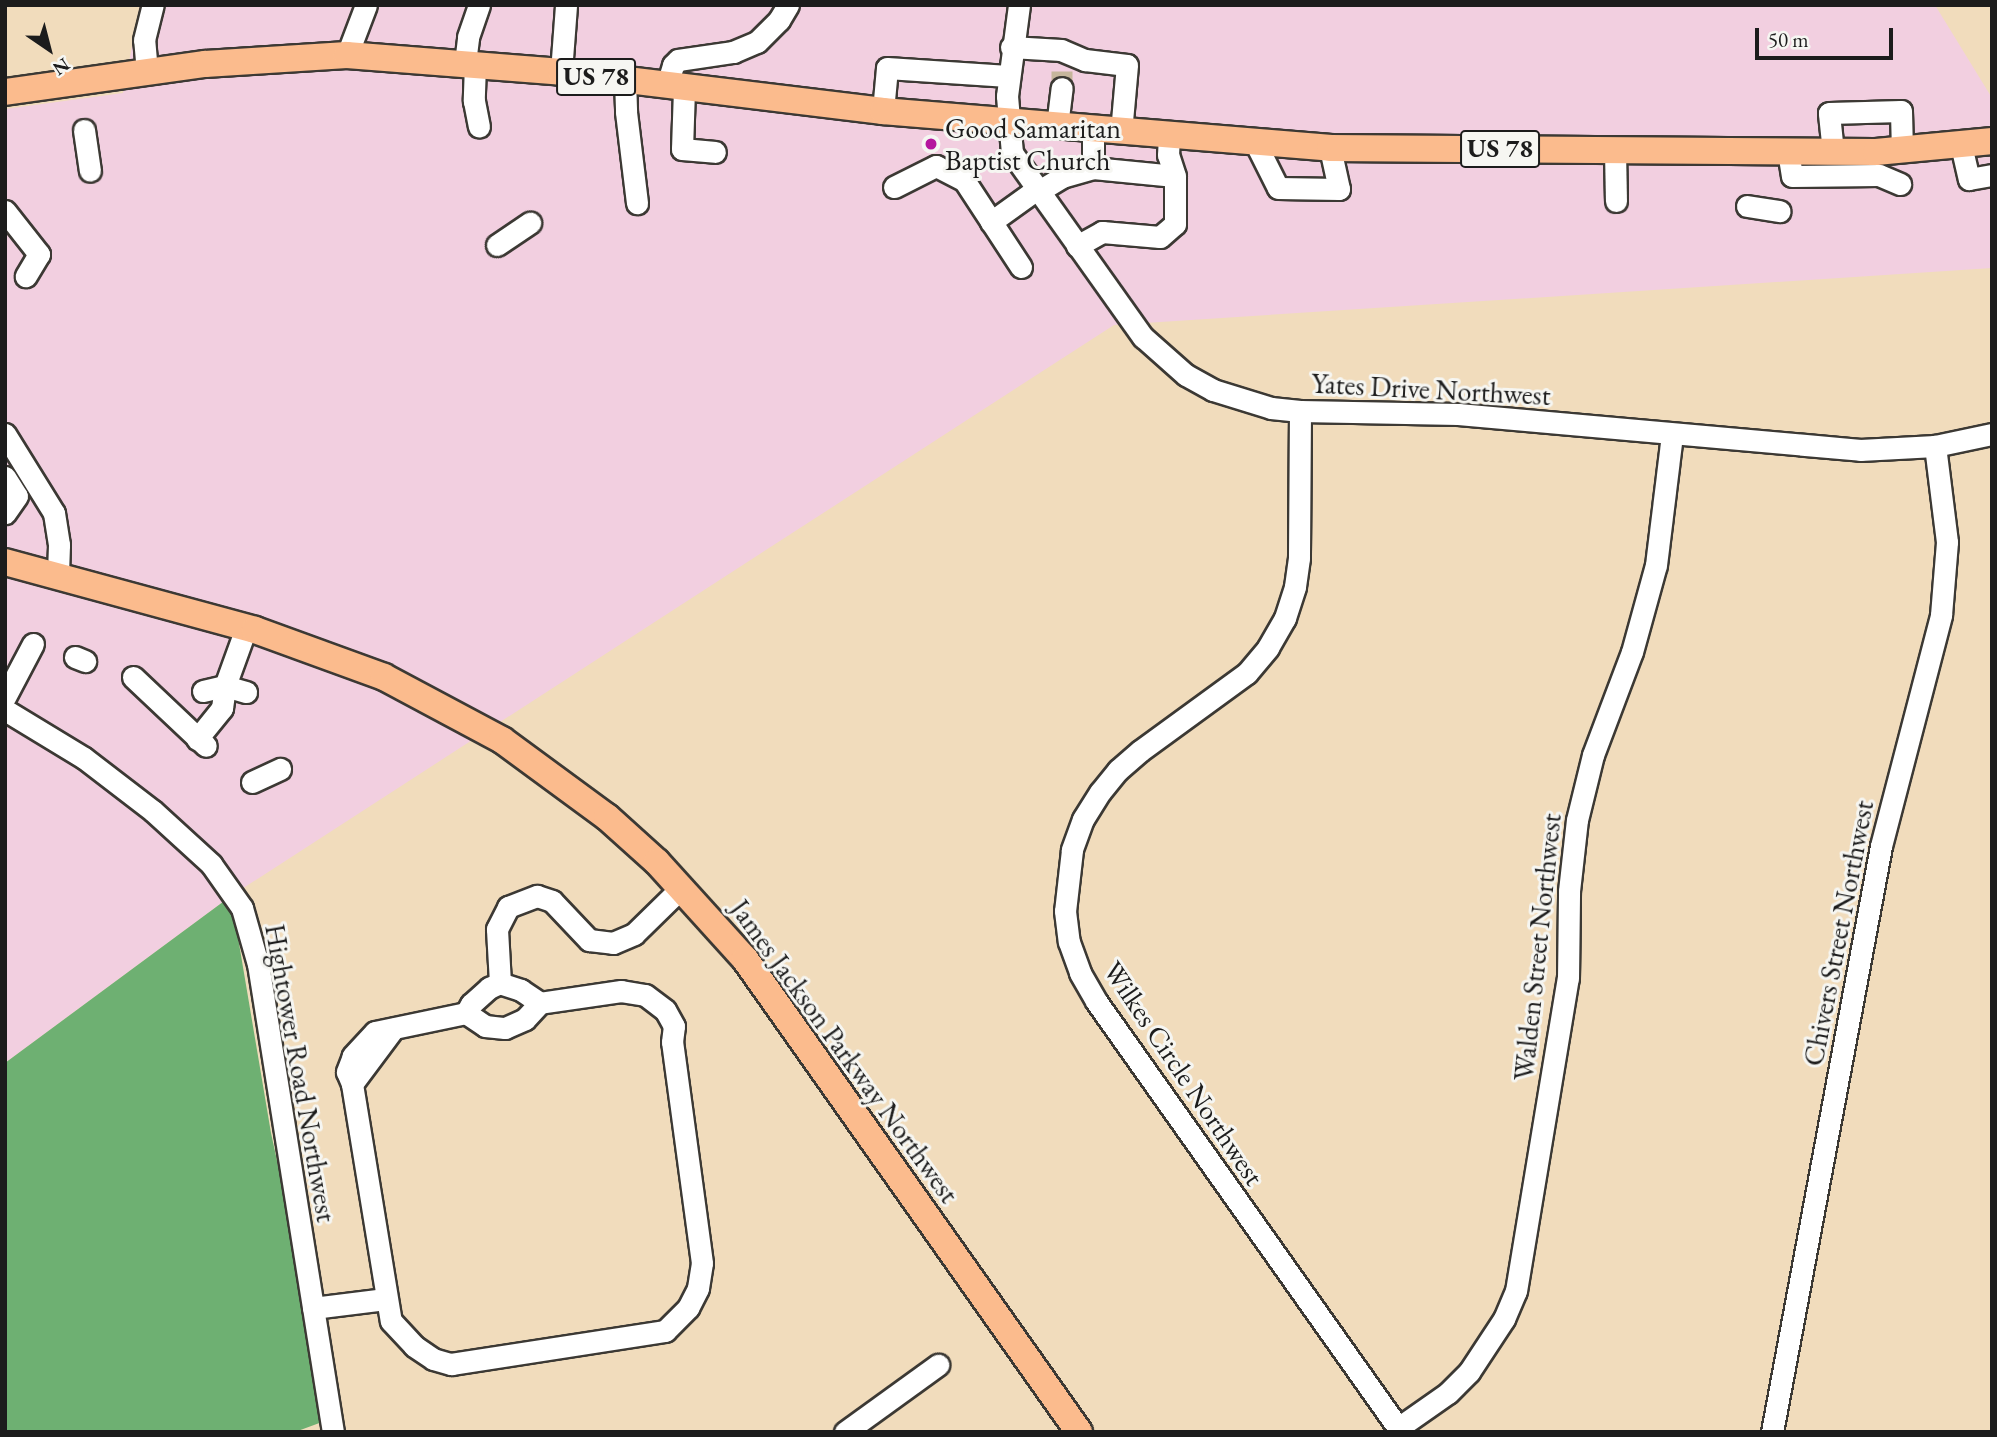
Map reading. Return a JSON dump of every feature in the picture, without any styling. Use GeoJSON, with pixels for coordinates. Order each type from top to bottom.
{"type":"FeatureCollection","features":[{"type":"Feature","properties":{"kind":"main road","name":"US 78"},"geometry":{"type":"LineString","coordinates":[[5,92],[205,64],[347,55],[561,72],[883,111],[1330,148],[1833,152],[1902,151],[1992,141]]}},
{"type":"Feature","properties":{"kind":"main road","name":"James Jackson Parkway Northwest"},"geometry":{"type":"LineString","coordinates":[[5,562],[246,628],[322,652],[384,677],[502,740],[607,817],[657,862],[745,959],[1079,1432]]}},
{"type":"Feature","properties":{"kind":"street"},"geometry":{"type":"LineString","coordinates":[[147,72],[144,40],[153,5]]}},
{"type":"Feature","properties":{"kind":"street"},"geometry":{"type":"LineString","coordinates":[[347,55],[366,5]]}},
{"type":"Feature","properties":{"kind":"street"},"geometry":{"type":"LineString","coordinates":[[479,5],[468,37],[474,101],[481,126]]}},
{"type":"Feature","properties":{"kind":"street"},"geometry":{"type":"LineString","coordinates":[[561,72],[566,5]]}},
{"type":"Feature","properties":{"kind":"street"},"geometry":{"type":"LineString","coordinates":[[715,152],[682,149],[673,65],[678,60],[733,51],[757,42],[779,20],[788,5]]}},
{"type":"Feature","properties":{"kind":"street","name":"Yates Drive Northwest"},"geometry":{"type":"LineString","coordinates":[[1018,5],[1008,76],[1008,121],[1012,153],[1143,337],[1186,375],[1240,401],[1300,411],[1458,414],[1860,450],[1935,446],[1992,434]]}},
{"type":"Feature","properties":{"kind":"street"},"geometry":{"type":"LineString","coordinates":[[1011,47],[1061,70],[1085,60],[1127,65],[1121,132]]}},
{"type":"Feature","properties":{"kind":"street"},"geometry":{"type":"LineString","coordinates":[[883,111],[887,68],[1008,76]]}},
{"type":"Feature","properties":{"kind":"street"},"geometry":{"type":"LineString","coordinates":[[1057,126],[1061,70]]}},
{"type":"Feature","properties":{"kind":"street"},"geometry":{"type":"LineString","coordinates":[[625,80],[637,203]]}},
{"type":"Feature","properties":{"kind":"street"},"geometry":{"type":"LineString","coordinates":[[1833,152],[1829,113],[1901,111],[1902,151]]}},
{"type":"Feature","properties":{"kind":"street"},"geometry":{"type":"LineString","coordinates":[[84,130],[90,171]]}},
{"type":"Feature","properties":{"kind":"street"},"geometry":{"type":"LineString","coordinates":[[1093,130],[1093,168]]}},
{"type":"Feature","properties":{"kind":"street"},"geometry":{"type":"LineString","coordinates":[[1077,246],[1102,232],[1160,237],[1175,224],[1175,176],[1168,155],[1169,135]]}},
{"type":"Feature","properties":{"kind":"street"},"geometry":{"type":"LineString","coordinates":[[1255,142],[1278,188],[1339,189],[1330,148]]}},
{"type":"Feature","properties":{"kind":"street"},"geometry":{"type":"LineString","coordinates":[[1961,145],[1969,179],[1992,175]]}},
{"type":"Feature","properties":{"kind":"street"},"geometry":{"type":"LineString","coordinates":[[1615,150],[1616,201]]}},
{"type":"Feature","properties":{"kind":"street"},"geometry":{"type":"LineString","coordinates":[[1788,151],[1792,176],[1879,175],[1900,184]]}},
{"type":"Feature","properties":{"kind":"street"},"geometry":{"type":"LineString","coordinates":[[894,187],[936,166],[964,180],[1021,267]]}},
{"type":"Feature","properties":{"kind":"street"},"geometry":{"type":"LineString","coordinates":[[991,222],[1062,177],[1093,168],[1175,176]]}},
{"type":"Feature","properties":{"kind":"street"},"geometry":{"type":"LineString","coordinates":[[1747,206],[1780,211]]}},
{"type":"Feature","properties":{"kind":"street"},"geometry":{"type":"LineString","coordinates":[[5,211],[39,254],[26,276]]}},
{"type":"Feature","properties":{"kind":"street"},"geometry":{"type":"LineString","coordinates":[[496,245],[530,223]]}},
{"type":"Feature","properties":{"kind":"street","name":"Wilkes Circle Northwest"},"geometry":{"type":"LineString","coordinates":[[1300,411],[1299,558],[1295,587],[1285,618],[1268,648],[1247,673],[1140,751],[1118,770],[1100,792],[1083,819],[1072,850],[1066,882],[1065,911],[1069,942],[1080,973],[1096,1001],[1400,1430]]}},
{"type":"Feature","properties":{"kind":"street"},"geometry":{"type":"LineString","coordinates":[[5,434],[54,513],[59,545],[58,576]]}},
{"type":"Feature","properties":{"kind":"street","name":"Walden Street Northwest"},"geometry":{"type":"LineString","coordinates":[[1400,1430],[1441,1399],[1469,1372],[1499,1328],[1516,1291],[1568,978],[1569,891],[1577,820],[1593,755],[1632,652],[1653,576],[1672,434]]}},
{"type":"Feature","properties":{"kind":"street","name":"Chivers Street Northwest"},"geometry":{"type":"LineString","coordinates":[[1772,1432],[1881,846],[1941,615],[1947,542],[1935,446]]}},
{"type":"Feature","properties":{"kind":"street"},"geometry":{"type":"LineString","coordinates":[[5,477],[17,496],[5,513]]}},
{"type":"Feature","properties":{"kind":"street"},"geometry":{"type":"LineString","coordinates":[[133,677],[203,743],[235,689],[246,628]]}},
{"type":"Feature","properties":{"kind":"street"},"geometry":{"type":"LineString","coordinates":[[5,697],[33,644]]}},
{"type":"Feature","properties":{"kind":"street"},"geometry":{"type":"LineString","coordinates":[[203,691],[235,689]]}},
{"type":"Feature","properties":{"kind":"street","name":"Hightower Road Northwest"},"geometry":{"type":"LineString","coordinates":[[5,710],[84,758],[153,811],[211,864],[242,908],[258,964],[333,1432]]}},
{"type":"Feature","properties":{"kind":"street"},"geometry":{"type":"LineString","coordinates":[[251,782],[281,769]]}},
{"type":"Feature","properties":{"kind":"street"},"geometry":{"type":"LineString","coordinates":[[500,983],[497,929],[508,907],[519,901],[537,896],[552,901],[589,940],[613,943],[634,934],[680,889]]}},
{"type":"Feature","properties":{"kind":"street"},"geometry":{"type":"LineString","coordinates":[[466,1013],[485,1027],[505,1028],[525,1019],[540,1003],[621,991],[645,995],[666,1010],[674,1026],[672,1042],[702,1263],[698,1288],[688,1308],[665,1331],[451,1364],[433,1359],[414,1346],[391,1321],[385,1300],[352,1084],[347,1072],[353,1056],[375,1032],[466,1013],[471,1004],[489,988],[500,983],[522,990],[540,1003]]}},
{"type":"Feature","properties":{"kind":"street"},"geometry":{"type":"LineString","coordinates":[[313,1308],[385,1300]]}},
{"type":"Feature","properties":{"kind":"street"},"geometry":{"type":"LineString","coordinates":[[845,1432],[938,1365]]}},
{"type":"Feature","properties":{"kind":"shaded area"},"geometry":{"type":"Polygon","coordinates":[[[140,5],[1935,5],[1992,98],[1992,268],[1114,325],[231,896],[5,1063],[5,109],[123,93],[140,5]]]}},
{"type":"Feature","properties":{"kind":"green space"},"geometry":{"type":"Polygon","coordinates":[[[231,896],[271,1133],[333,1418],[295,1432],[5,1432],[5,1063],[231,896]]]}},
{"type":"Feature","properties":{"kind":"tunnel"},"geometry":{"type":"LineString","coordinates":[[1062,71],[1062,88]]}},
{"type":"Feature","properties":{"kind":"place","name":"Good Samaritan Baptist Church"},"geometry":{"type":"Point","coordinates":[931,144]}}]}
